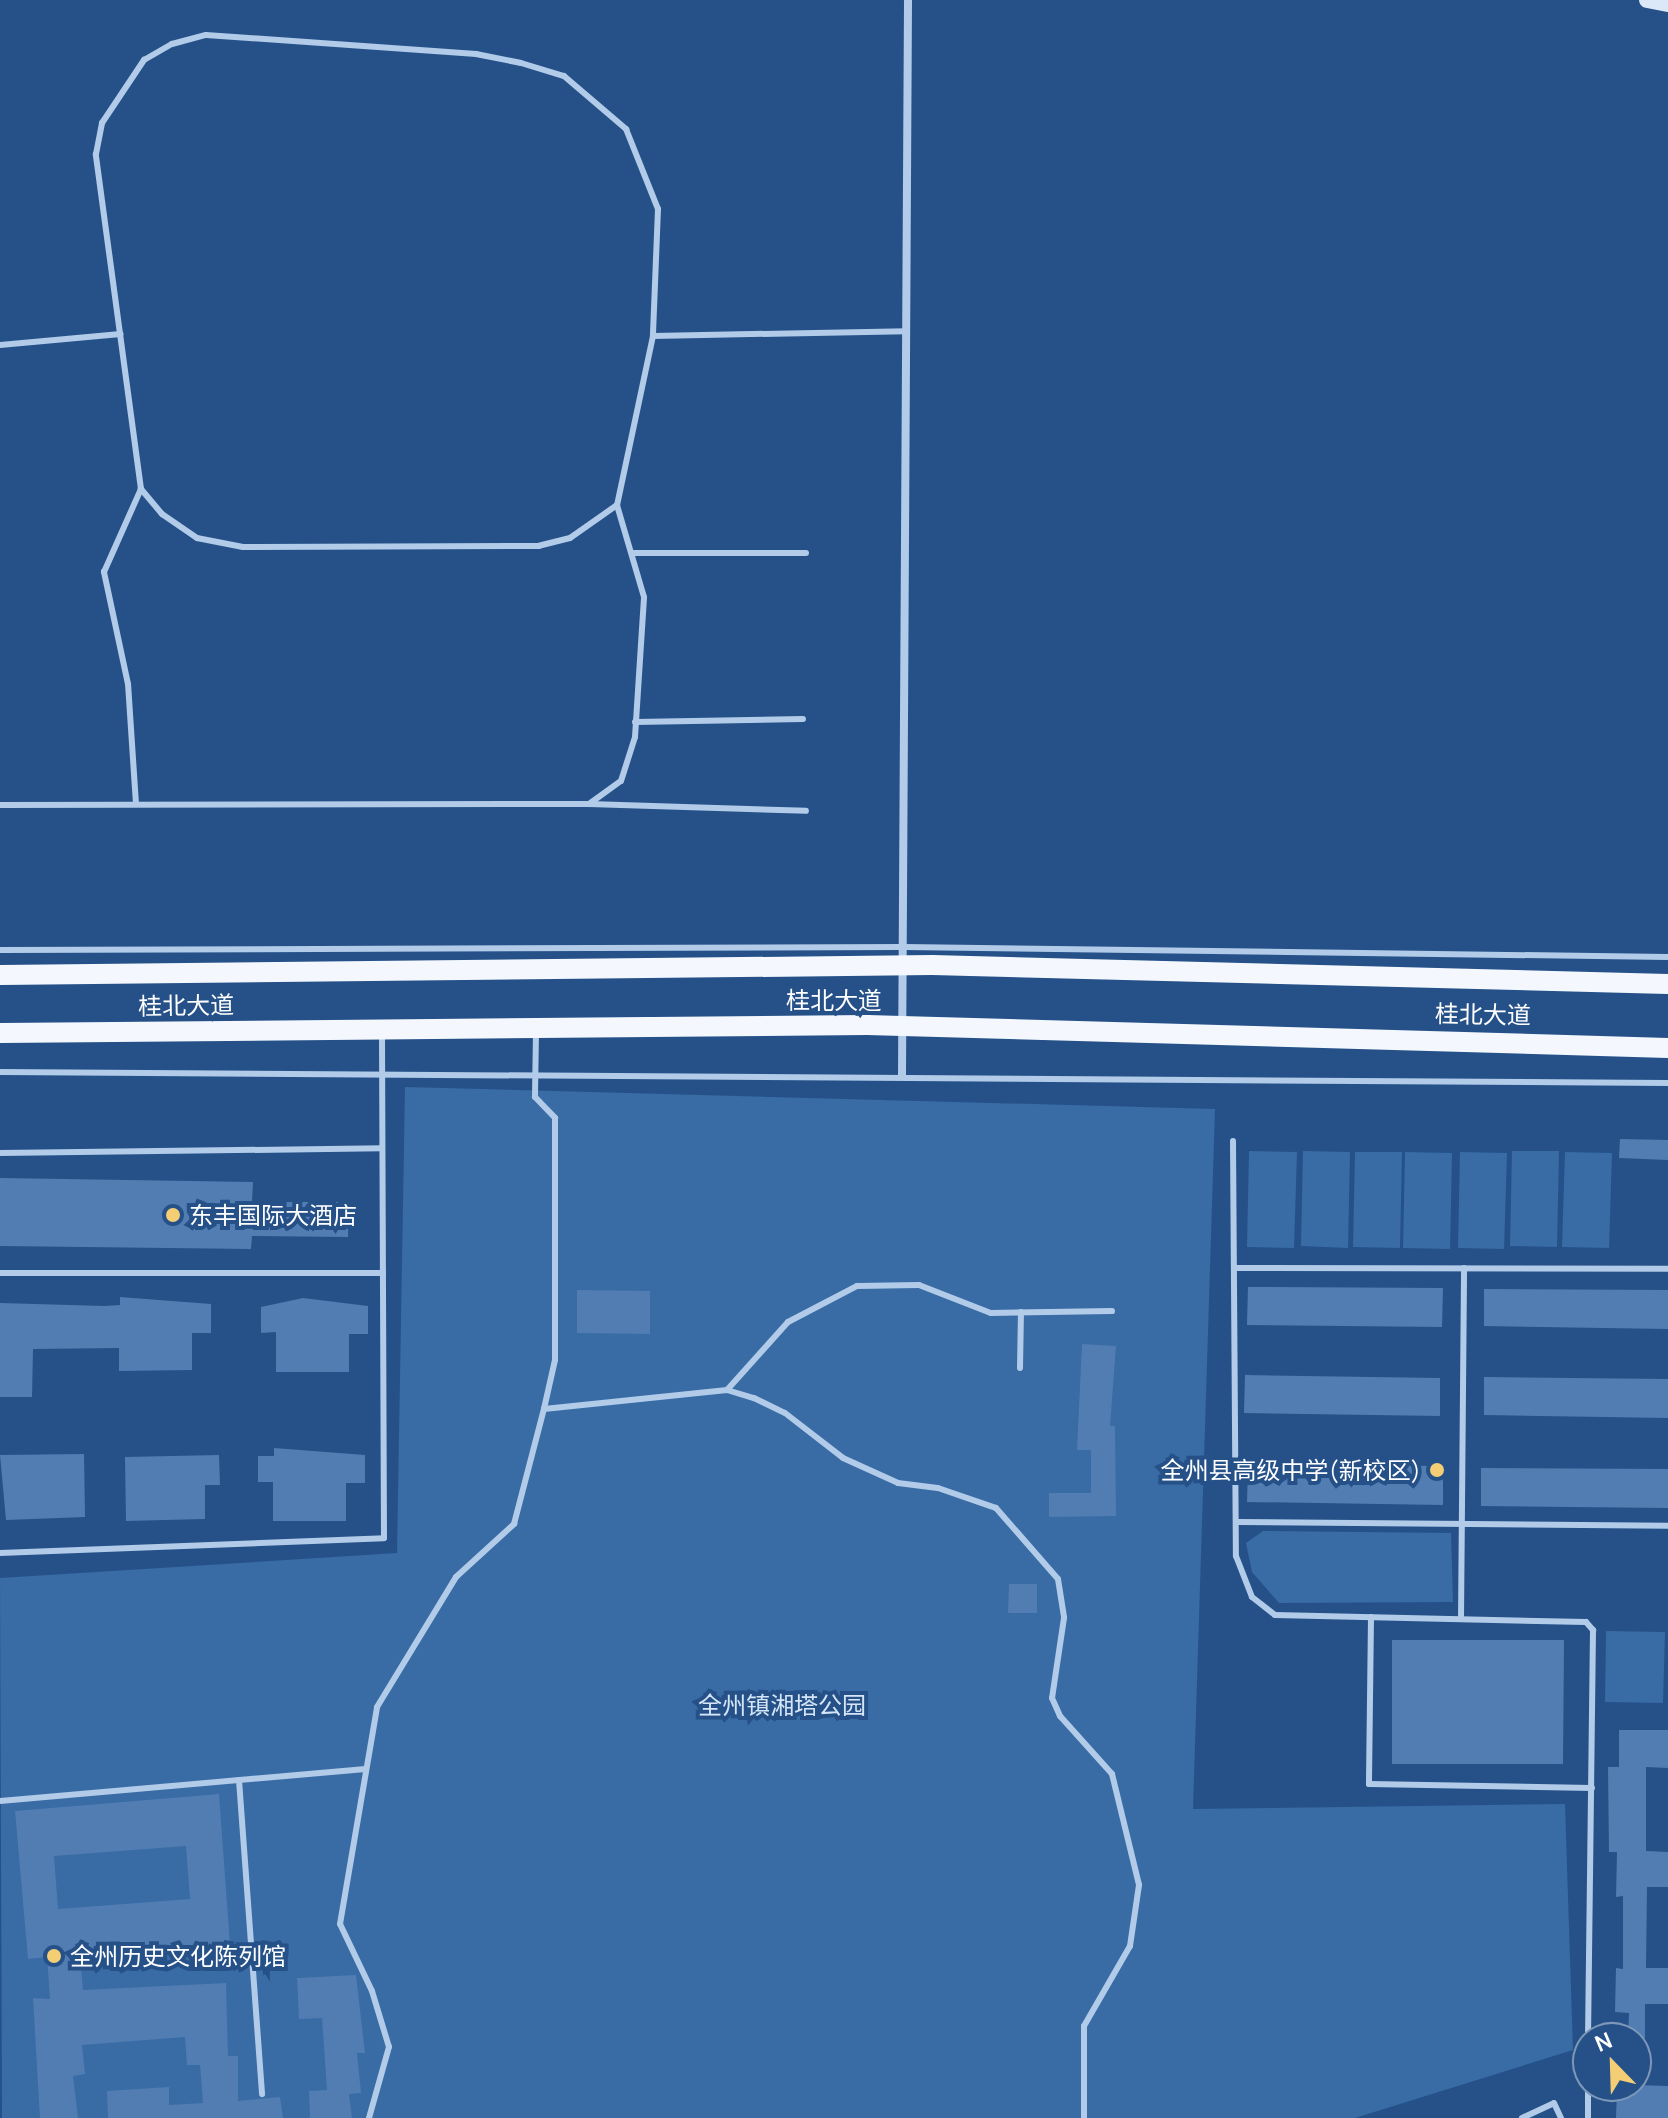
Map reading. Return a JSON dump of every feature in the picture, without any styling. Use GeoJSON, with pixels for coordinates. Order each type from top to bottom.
{"type":"FeatureCollection","features":[{"type":"Feature","properties":{"kind":"main road"},"geometry":{"type":"LineString","coordinates":[[1647,0],[1668,4]]}},
{"type":"Feature","properties":{"kind":"main road","name":"桂北大道"},"geometry":{"type":"LineString","coordinates":[[0,975],[904,956],[1668,984]]}},
{"type":"Feature","properties":{"kind":"main road","name":"桂北大道"},"geometry":{"type":"LineString","coordinates":[[0,1033],[903,1026],[1668,1048]]}},
{"type":"Feature","properties":{"kind":"street"},"geometry":{"type":"LineString","coordinates":[[902,1076],[908,0]]}},
{"type":"Feature","properties":{"kind":"lane"},"geometry":{"type":"LineString","coordinates":[[136,804],[128,684],[104,572],[141,489],[96,154],[102,123],[135,71],[157,50],[228,32],[476,54],[564,76],[626,129],[658,209],[653,336],[617,505],[634,553],[644,605],[635,722],[627,771],[589,804]]}},
{"type":"Feature","properties":{"kind":"lane"},"geometry":{"type":"LineString","coordinates":[[653,336],[906,331]]}},
{"type":"Feature","properties":{"kind":"lane"},"geometry":{"type":"LineString","coordinates":[[0,345],[120,334]]}},
{"type":"Feature","properties":{"kind":"lane"},"geometry":{"type":"LineString","coordinates":[[141,489],[162,514],[197,538],[243,547],[550,545],[579,533],[617,505]]}},
{"type":"Feature","properties":{"kind":"lane"},"geometry":{"type":"LineString","coordinates":[[634,553],[806,553]]}},
{"type":"Feature","properties":{"kind":"lane"},"geometry":{"type":"LineString","coordinates":[[635,722],[803,719]]}},
{"type":"Feature","properties":{"kind":"lane"},"geometry":{"type":"LineString","coordinates":[[0,805],[589,804],[806,811]]}},
{"type":"Feature","properties":{"kind":"lane"},"geometry":{"type":"LineString","coordinates":[[0,950],[1668,957]]}},
{"type":"Feature","properties":{"kind":"lane"},"geometry":{"type":"LineString","coordinates":[[369,2118],[389,2047],[372,1991],[340,1924],[377,1707],[456,1577],[514,1524],[555,1360],[555,1118],[535,1097],[536,1028]]}},
{"type":"Feature","properties":{"kind":"lane"},"geometry":{"type":"LineString","coordinates":[[0,1553],[384,1538],[382,1030]]}},
{"type":"Feature","properties":{"kind":"lane"},"geometry":{"type":"LineString","coordinates":[[0,1072],[382,1076],[535,1073],[1668,1083]]}},
{"type":"Feature","properties":{"kind":"lane"},"geometry":{"type":"LineString","coordinates":[[1233,1141],[1236,1567],[1265,1610],[1591,1627],[1588,2022]]}},
{"type":"Feature","properties":{"kind":"lane"},"geometry":{"type":"LineString","coordinates":[[0,1153],[382,1148]]}},
{"type":"Feature","properties":{"kind":"lane"},"geometry":{"type":"LineString","coordinates":[[1234,1268],[1668,1269]]}},
{"type":"Feature","properties":{"kind":"lane"},"geometry":{"type":"LineString","coordinates":[[1461,1619],[1464,1268]]}},
{"type":"Feature","properties":{"kind":"lane"},"geometry":{"type":"LineString","coordinates":[[0,1273],[383,1273]]}},
{"type":"Feature","properties":{"kind":"lane"},"geometry":{"type":"LineString","coordinates":[[727,1390],[788,1322],[857,1286],[919,1285],[991,1313],[1112,1311]]}},
{"type":"Feature","properties":{"kind":"lane"},"geometry":{"type":"LineString","coordinates":[[1020,1368],[1021,1312]]}},
{"type":"Feature","properties":{"kind":"lane"},"geometry":{"type":"LineString","coordinates":[[544,1409],[727,1390],[785,1413],[843,1458],[898,1483],[938,1488],[996,1508],[1058,1579],[1064,1618],[1052,1698],[1060,1716],[1112,1774],[1139,1885],[1130,1946],[1084,2026],[1084,2118]]}},
{"type":"Feature","properties":{"kind":"lane"},"geometry":{"type":"LineString","coordinates":[[1236,1522],[1668,1526]]}},
{"type":"Feature","properties":{"kind":"lane"},"geometry":{"type":"LineString","coordinates":[[1371,1617],[1369,1784],[1592,1788]]}},
{"type":"Feature","properties":{"kind":"lane"},"geometry":{"type":"LineString","coordinates":[[0,1801],[366,1769]]}},
{"type":"Feature","properties":{"kind":"lane"},"geometry":{"type":"LineString","coordinates":[[239,1780],[262,2094]]}},
{"type":"Feature","properties":{"kind":"lane"},"geometry":{"type":"LineString","coordinates":[[1522,2118],[1554,2103],[1561,2118]]}},
{"type":"Feature","properties":{"kind":"green space","name":"全州镇湘塔公园"},"geometry":{"type":"Polygon","coordinates":[[[405,1087],[1215,1109],[1193,1809],[1565,1804],[1572,2050],[1355,2118],[2,2118],[0,1578],[397,1553],[405,1087]]]}},
{"type":"Feature","properties":{"kind":"green space"},"geometry":{"type":"Polygon","coordinates":[[[1249,1151],[1297,1152],[1294,1248],[1247,1247],[1249,1151]]]}},
{"type":"Feature","properties":{"kind":"green space"},"geometry":{"type":"Polygon","coordinates":[[[1303,1151],[1350,1152],[1348,1248],[1301,1246],[1303,1151]]]}},
{"type":"Feature","properties":{"kind":"green space"},"geometry":{"type":"Polygon","coordinates":[[[1512,1151],[1559,1151],[1557,1247],[1510,1246],[1512,1151]]]}},
{"type":"Feature","properties":{"kind":"green space"},"geometry":{"type":"Polygon","coordinates":[[[1355,1152],[1402,1152],[1400,1248],[1353,1247],[1355,1152]]]}},
{"type":"Feature","properties":{"kind":"green space"},"geometry":{"type":"Polygon","coordinates":[[[1405,1152],[1452,1153],[1450,1249],[1403,1248],[1405,1152]]]}},
{"type":"Feature","properties":{"kind":"green space"},"geometry":{"type":"Polygon","coordinates":[[[1460,1152],[1507,1153],[1504,1249],[1458,1248],[1460,1152]]]}},
{"type":"Feature","properties":{"kind":"green space"},"geometry":{"type":"Polygon","coordinates":[[[1565,1152],[1612,1153],[1609,1248],[1562,1247],[1565,1152]]]}},
{"type":"Feature","properties":{"kind":"green space"},"geometry":{"type":"Polygon","coordinates":[[[1263,1531],[1451,1533],[1453,1602],[1279,1603],[1252,1572],[1246,1543],[1263,1531]]]}},
{"type":"Feature","properties":{"kind":"green space"},"geometry":{"type":"Polygon","coordinates":[[[1606,1631],[1665,1632],[1663,1703],[1605,1702],[1606,1631]]]}},
{"type":"Feature","properties":{"kind":"building"},"geometry":{"type":"Polygon","coordinates":[[[1620,1139],[1668,1140],[1668,1160],[1619,1158],[1620,1139]]]}},
{"type":"Feature","properties":{"kind":"building"},"geometry":{"type":"Polygon","coordinates":[[[0,1178],[253,1182],[252,1202],[349,1202],[348,1237],[252,1236],[251,1249],[0,1246],[0,1178]]]}},
{"type":"Feature","properties":{"kind":"building"},"geometry":{"type":"Polygon","coordinates":[[[1248,1287],[1443,1288],[1442,1327],[1247,1325],[1248,1287]]]}},
{"type":"Feature","properties":{"kind":"building"},"geometry":{"type":"Polygon","coordinates":[[[1484,1289],[1668,1290],[1668,1329],[1484,1326],[1484,1289]]]}},
{"type":"Feature","properties":{"kind":"building"},"geometry":{"type":"Polygon","coordinates":[[[577,1290],[650,1291],[650,1334],[577,1333],[577,1290]]]}},
{"type":"Feature","properties":{"kind":"building"},"geometry":{"type":"Polygon","coordinates":[[[120,1297],[211,1304],[211,1333],[192,1333],[192,1370],[119,1371],[119,1348],[33,1349],[32,1397],[0,1397],[0,1303],[104,1306],[120,1305],[120,1297]]]}},
{"type":"Feature","properties":{"kind":"building"},"geometry":{"type":"Polygon","coordinates":[[[303,1298],[368,1306],[368,1334],[349,1334],[349,1372],[276,1372],[276,1332],[261,1333],[261,1307],[303,1298]]]}},
{"type":"Feature","properties":{"kind":"building"},"geometry":{"type":"Polygon","coordinates":[[[1082,1344],[1116,1346],[1110,1426],[1115,1426],[1116,1516],[1049,1517],[1049,1493],[1091,1493],[1091,1450],[1077,1450],[1082,1344]]]}},
{"type":"Feature","properties":{"kind":"building"},"geometry":{"type":"Polygon","coordinates":[[[1245,1375],[1440,1378],[1440,1416],[1244,1413],[1245,1375]]]}},
{"type":"Feature","properties":{"kind":"building"},"geometry":{"type":"Polygon","coordinates":[[[1484,1377],[1668,1379],[1668,1418],[1484,1415],[1484,1377]]]}},
{"type":"Feature","properties":{"kind":"building"},"geometry":{"type":"Polygon","coordinates":[[[274,1448],[365,1455],[365,1483],[346,1483],[346,1521],[273,1521],[273,1482],[258,1482],[258,1456],[274,1456],[274,1448]]]}},
{"type":"Feature","properties":{"kind":"building"},"geometry":{"type":"Polygon","coordinates":[[[84,1454],[85,1517],[6,1520],[0,1455],[84,1454]]]}},
{"type":"Feature","properties":{"kind":"building"},"geometry":{"type":"Polygon","coordinates":[[[219,1455],[220,1485],[205,1485],[205,1519],[126,1521],[125,1457],[219,1455]]]}},
{"type":"Feature","properties":{"kind":"building"},"geometry":{"type":"Polygon","coordinates":[[[1248,1465],[1443,1466],[1443,1505],[1247,1502],[1248,1465]]]}},
{"type":"Feature","properties":{"kind":"building"},"geometry":{"type":"Polygon","coordinates":[[[1481,1468],[1668,1469],[1668,1508],[1481,1506],[1481,1468]]]}},
{"type":"Feature","properties":{"kind":"building"},"geometry":{"type":"Polygon","coordinates":[[[1009,1584],[1037,1584],[1037,1613],[1008,1613],[1009,1584]]]}},
{"type":"Feature","properties":{"kind":"building"},"geometry":{"type":"Polygon","coordinates":[[[1392,1640],[1564,1640],[1563,1764],[1392,1764],[1392,1640]]]}},
{"type":"Feature","properties":{"kind":"building"},"geometry":{"type":"Polygon","coordinates":[[[1619,1730],[1668,1730],[1668,1768],[1646,1767],[1646,1851],[1668,1852],[1668,1887],[1647,1887],[1646,1968],[1668,1968],[1668,2004],[1645,2004],[1645,2022],[1629,2022],[1629,2013],[1615,2012],[1616,1968],[1623,1969],[1623,1896],[1616,1897],[1617,1852],[1609,1852],[1608,1767],[1619,1767],[1619,1730]]]}},
{"type":"Feature","properties":{"kind":"building","name":"全州历史文化陈列馆"},"geometry":{"type":"Polygon","coordinates":[[[219,1794],[230,1944],[80,1956],[83,1990],[226,1983],[228,2056],[238,2056],[238,2101],[280,2097],[283,2118],[108,2118],[107,2091],[169,2087],[169,2105],[203,2103],[200,2065],[187,2065],[185,2037],[82,2045],[85,2074],[73,2076],[78,2118],[40,2118],[33,1998],[50,1999],[47,1957],[28,1959],[15,1811],[219,1794]],[[186,1846],[54,1856],[58,1909],[190,1899],[186,1846]]]}},
{"type":"Feature","properties":{"kind":"building"},"geometry":{"type":"Polygon","coordinates":[[[356,1975],[365,2053],[357,2053],[361,2093],[349,2094],[352,2118],[310,2118],[309,2091],[327,2090],[322,2018],[299,2019],[297,1978],[356,1975]]]}},
{"type":"Feature","properties":{"kind":"building"},"geometry":{"type":"Polygon","coordinates":[[[1652,2086],[1668,2086],[1668,2118],[1616,2118],[1616,2102],[1652,2102],[1652,2086]]]}},
{"type":"Feature","properties":{"kind":"place","name":"东丰国际大酒店"},"geometry":{"type":"Point","coordinates":[173,1215]}},
{"type":"Feature","properties":{"kind":"place","name":"全州县高级中学(新校区)"},"geometry":{"type":"Point","coordinates":[1437,1470]}},
{"type":"Feature","properties":{"kind":"place","name":"全州历史文化陈列馆"},"geometry":{"type":"Point","coordinates":[54,1956]}}]}
